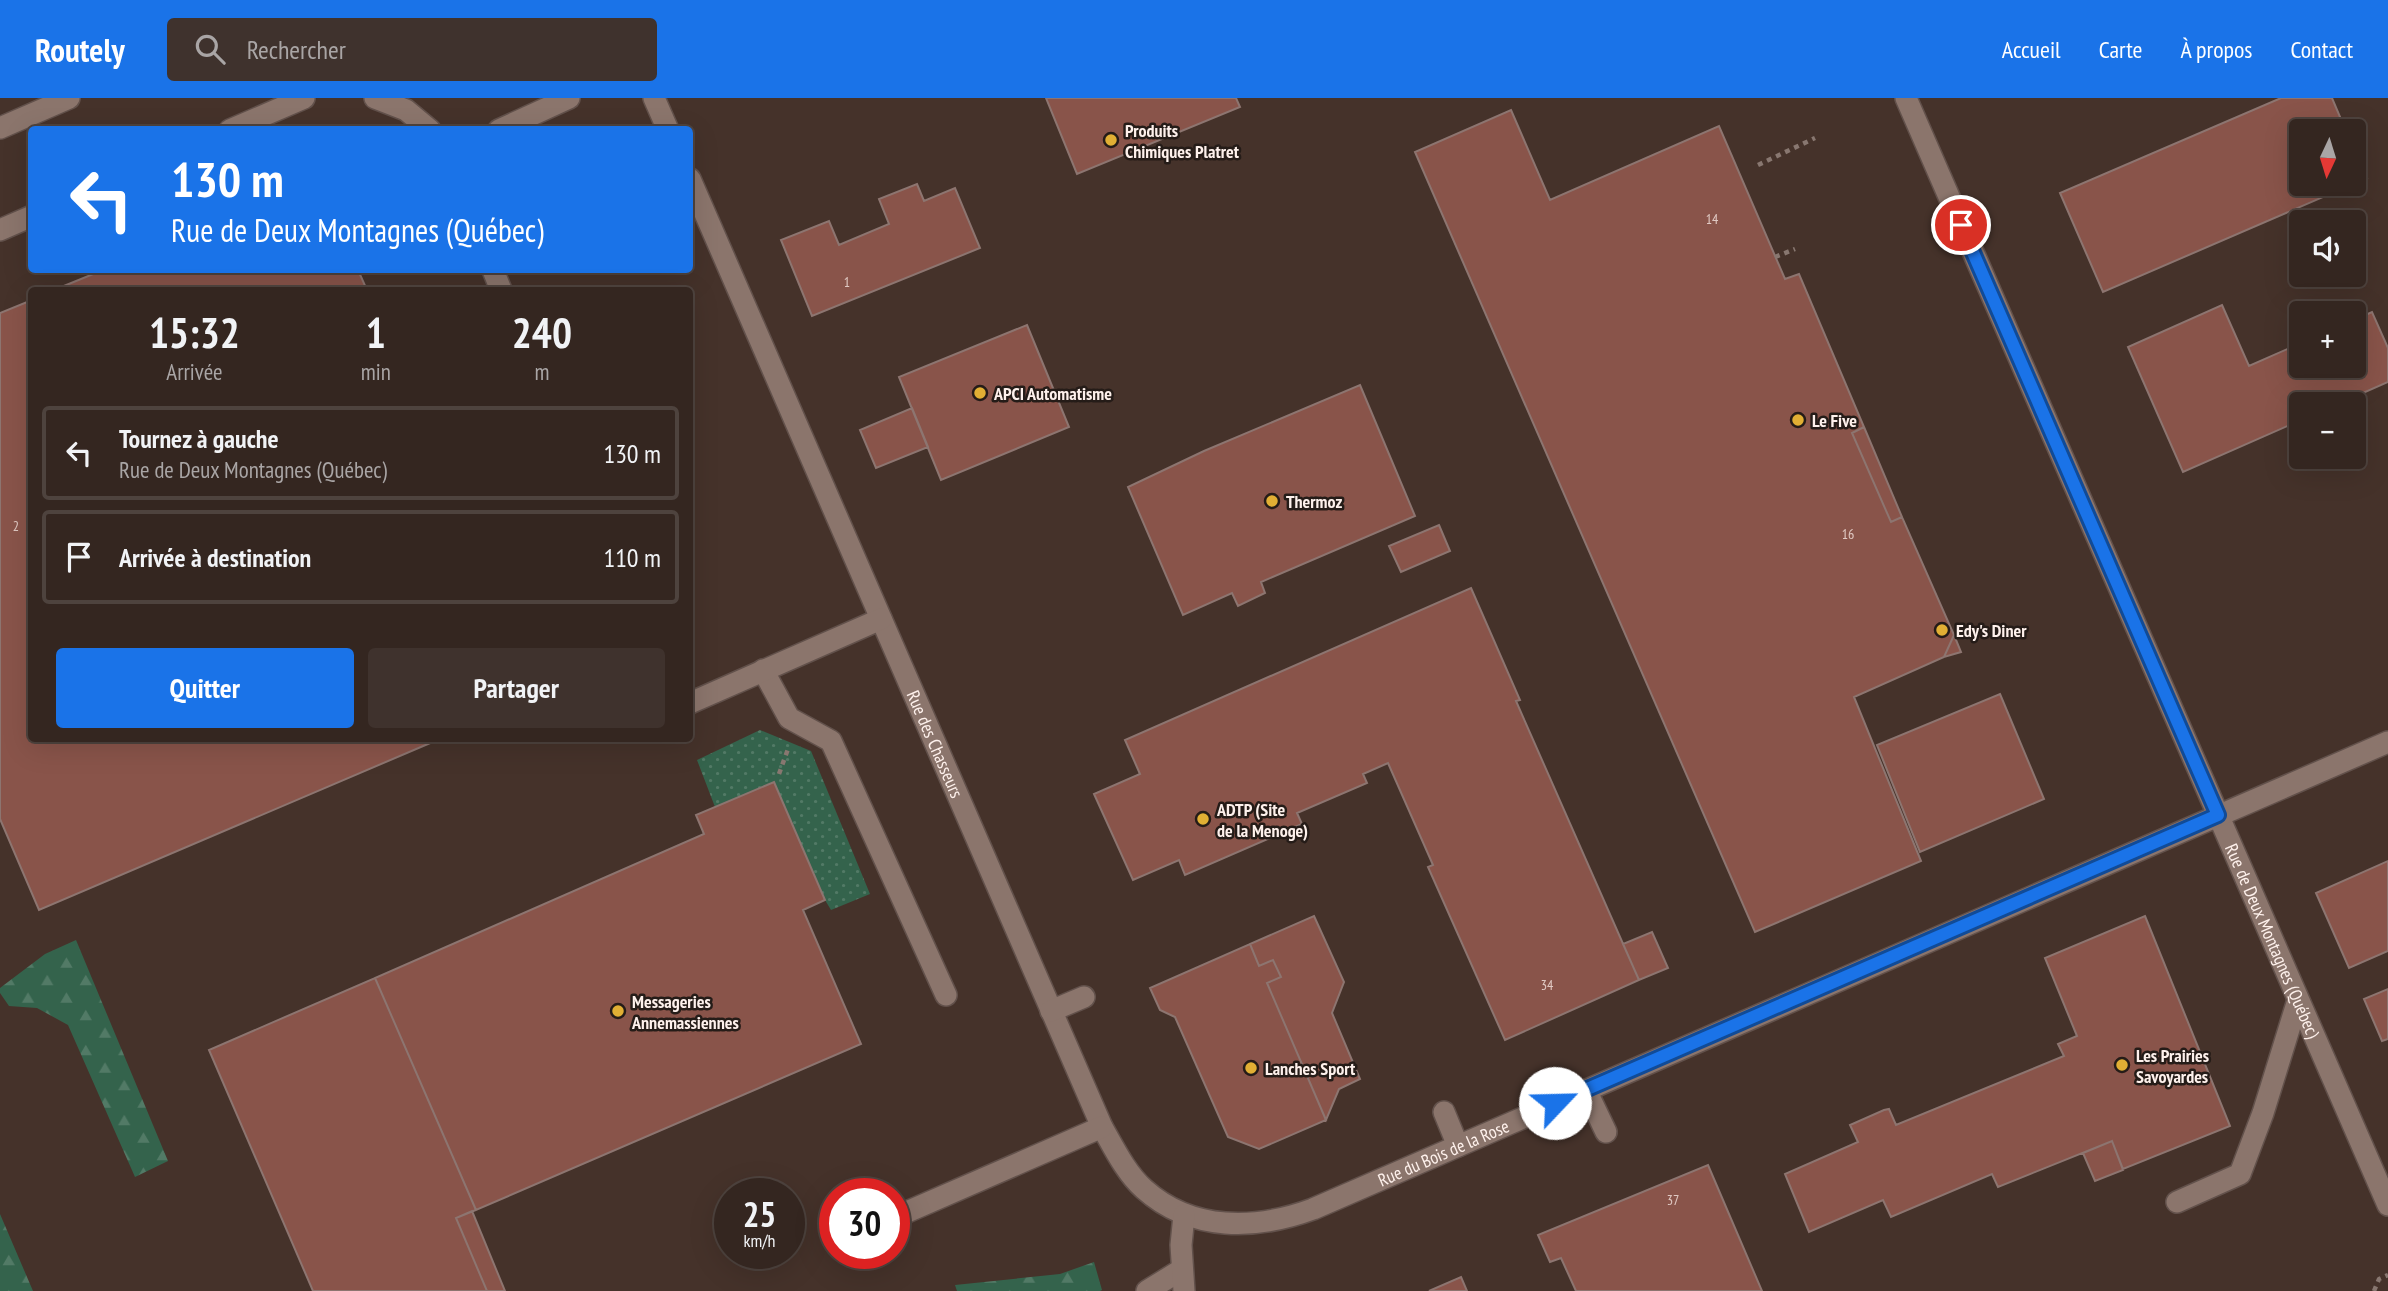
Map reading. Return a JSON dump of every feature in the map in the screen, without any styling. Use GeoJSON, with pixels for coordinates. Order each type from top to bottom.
{"type":"FeatureCollection","features":[{"type":"Feature","properties":{"kind":"street"},"geometry":{"type":"LineString","coordinates":[[0,128],[69,98]]}},
{"type":"Feature","properties":{"kind":"street"},"geometry":{"type":"LineString","coordinates":[[239,126],[304,98]]}},
{"type":"Feature","properties":{"kind":"street"},"geometry":{"type":"LineString","coordinates":[[375,98],[406,110],[425,126]]}},
{"type":"Feature","properties":{"kind":"street"},"geometry":{"type":"LineString","coordinates":[[508,126],[569,98]]}},
{"type":"Feature","properties":{"kind":"street"},"geometry":{"type":"LineString","coordinates":[[654,98],[666,126]]}},
{"type":"Feature","properties":{"kind":"street","name":"Rue de Deux Montagnes (Québec)"},"geometry":{"type":"LineString","coordinates":[[1906,98],[2388,1205]]}},
{"type":"Feature","properties":{"kind":"street","name":"Rue des Chasseurs"},"geometry":{"type":"LineString","coordinates":[[693,186],[1102,1127],[1142,1188],[1184,1215]]}},
{"type":"Feature","properties":{"kind":"street"},"geometry":{"type":"LineString","coordinates":[[0,230],[28,218]]}},
{"type":"Feature","properties":{"kind":"street"},"geometry":{"type":"LineString","coordinates":[[693,702],[881,619]]}},
{"type":"Feature","properties":{"kind":"street"},"geometry":{"type":"LineString","coordinates":[[763,670],[789,718],[831,741],[946,995]]}},
{"type":"Feature","properties":{"kind":"street","name":"Rue du Bois de la Rose"},"geometry":{"type":"LineString","coordinates":[[1184,1215],[1209,1222],[1236,1223],[1262,1223],[1291,1217],[2388,742]]}},
{"type":"Feature","properties":{"kind":"street"},"geometry":{"type":"LineString","coordinates":[[1051,1011],[1084,997]]}},
{"type":"Feature","properties":{"kind":"street"},"geometry":{"type":"LineString","coordinates":[[2177,1202],[2240,1174],[2263,1113],[2298,1000]]}},
{"type":"Feature","properties":{"kind":"street"},"geometry":{"type":"LineString","coordinates":[[1586,1090],[1606,1132]]}},
{"type":"Feature","properties":{"kind":"street"},"geometry":{"type":"LineString","coordinates":[[1444,1112],[1458,1146]]}},
{"type":"Feature","properties":{"kind":"street"},"geometry":{"type":"LineString","coordinates":[[910,1211],[1102,1127]]}},
{"type":"Feature","properties":{"kind":"street"},"geometry":{"type":"LineString","coordinates":[[1147,1291],[1182,1281],[1184,1215]]}},
{"type":"Feature","properties":{"kind":"path"},"geometry":{"type":"LineString","coordinates":[[1758,165],[1815,138]]}},
{"type":"Feature","properties":{"kind":"path"},"geometry":{"type":"LineString","coordinates":[[1775,257],[1795,250]]}},
{"type":"Feature","properties":{"kind":"path"},"geometry":{"type":"LineString","coordinates":[[2374,1291],[2379,1279],[2388,1275]]}},
{"type":"Feature","properties":{"kind":"green space"},"geometry":{"type":"Polygon","coordinates":[[[760,730],[811,751],[870,894],[831,910],[774,782],[715,807],[697,760],[760,730]]]}},
{"type":"Feature","properties":{"kind":"green space"},"geometry":{"type":"Polygon","coordinates":[[[76,940],[168,1161],[135,1177],[68,1025],[37,1008],[9,1006],[0,993],[0,988],[45,954],[76,940]]]}},
{"type":"Feature","properties":{"kind":"green space"},"geometry":{"type":"Polygon","coordinates":[[[0,1214],[33,1291],[0,1291],[0,1214]]]}},
{"type":"Feature","properties":{"kind":"green space"},"geometry":{"type":"Polygon","coordinates":[[[1094,1262],[1102,1290],[1100,1291],[957,1291],[955,1285],[1060,1274],[1094,1262]]]}},
{"type":"Feature","properties":{"kind":"building","name":"Produits Chimiques Platret"},"geometry":{"type":"Polygon","coordinates":[[[1046,98],[1236,98],[1240,107],[1077,174],[1046,98]]]}},
{"type":"Feature","properties":{"kind":"building"},"geometry":{"type":"Polygon","coordinates":[[[2281,98],[2332,98],[2341,119],[2289,119],[2289,196],[2325,196],[2103,292],[2060,193],[2281,98]]]}},
{"type":"Feature","properties":{"kind":"building"},"geometry":{"type":"Polygon","coordinates":[[[1511,110],[1550,200],[1719,126],[1785,279],[1799,274],[1864,427],[1852,433],[1891,522],[1902,517],[1954,635],[1944,657],[1854,697],[1921,861],[1755,932],[1415,152],[1511,110]]]}},
{"type":"Feature","properties":{"kind":"building"},"geometry":{"type":"Polygon","coordinates":[[[917,184],[924,201],[955,188],[980,248],[812,316],[781,240],[829,221],[839,245],[889,224],[879,199],[917,184]]]}},
{"type":"Feature","properties":{"kind":"building"},"geometry":{"type":"Polygon","coordinates":[[[96,273],[359,273],[366,287],[61,287],[96,273]]]}},
{"type":"Feature","properties":{"kind":"building"},"geometry":{"type":"Polygon","coordinates":[[[28,302],[28,742],[433,742],[39,910],[0,819],[0,313],[28,302]]]}},
{"type":"Feature","properties":{"kind":"building"},"geometry":{"type":"Polygon","coordinates":[[[2222,305],[2249,366],[2289,348],[2289,378],[2366,378],[2366,315],[2372,312],[2388,348],[2388,382],[2365,392],[2289,392],[2289,425],[2183,472],[2128,347],[2222,305]]]}},
{"type":"Feature","properties":{"kind":"building","name":"APCI Automatisme"},"geometry":{"type":"Polygon","coordinates":[[[1027,325],[1069,427],[941,480],[899,377],[1027,325]]]}},
{"type":"Feature","properties":{"kind":"building","name":"Thermoz"},"geometry":{"type":"Polygon","coordinates":[[[1360,385],[1415,516],[1261,582],[1265,593],[1238,606],[1232,593],[1183,615],[1128,487],[1204,451],[1360,385]]]}},
{"type":"Feature","properties":{"kind":"building"},"geometry":{"type":"Polygon","coordinates":[[[912,408],[928,447],[876,468],[860,430],[912,408]]]}},
{"type":"Feature","properties":{"kind":"building"},"geometry":{"type":"Polygon","coordinates":[[[1864,427],[1902,517],[1891,522],[1852,433],[1864,427]]]}},
{"type":"Feature","properties":{"kind":"building"},"geometry":{"type":"Polygon","coordinates":[[[1439,525],[1450,551],[1401,572],[1389,546],[1439,525]]]}},
{"type":"Feature","properties":{"kind":"building","name":"ADTP (Site de la Menoge)"},"geometry":{"type":"Polygon","coordinates":[[[1471,588],[1520,700],[1516,701],[1639,980],[1505,1040],[1428,867],[1433,865],[1388,763],[1363,774],[1367,783],[1297,813],[1302,824],[1185,875],[1179,860],[1133,880],[1094,794],[1140,774],[1125,740],[1471,588]]]}},
{"type":"Feature","properties":{"kind":"building"},"geometry":{"type":"Polygon","coordinates":[[[1954,635],[1961,652],[1944,657],[1954,635]]]}},
{"type":"Feature","properties":{"kind":"building"},"geometry":{"type":"Polygon","coordinates":[[[2000,694],[2044,799],[1920,852],[1877,745],[2000,694]]]}},
{"type":"Feature","properties":{"kind":"building","name":"Messageries Annemassiennes"},"geometry":{"type":"Polygon","coordinates":[[[774,782],[825,900],[803,910],[861,1044],[476,1210],[375,978],[704,834],[696,815],[774,782]]]}},
{"type":"Feature","properties":{"kind":"building"},"geometry":{"type":"Polygon","coordinates":[[[2388,861],[2388,951],[2349,968],[2316,893],[2388,861]]]}},
{"type":"Feature","properties":{"kind":"building"},"geometry":{"type":"Polygon","coordinates":[[[1314,916],[1344,982],[1332,1013],[1360,1079],[1339,1089],[1326,1120],[1267,983],[1281,977],[1273,960],[1259,966],[1250,944],[1314,916]]]}},
{"type":"Feature","properties":{"kind":"building","name":"Les Prairies Savoyardes"},"geometry":{"type":"Polygon","coordinates":[[[2145,916],[2230,1126],[2123,1169],[2112,1141],[1998,1187],[1992,1174],[1891,1217],[1883,1200],[1809,1232],[1785,1174],[1858,1142],[1850,1125],[1884,1110],[1889,1109],[1896,1125],[2064,1056],[2058,1044],[2077,1036],[2045,958],[2145,916]]]}},
{"type":"Feature","properties":{"kind":"building"},"geometry":{"type":"Polygon","coordinates":[[[1652,932],[1668,968],[1639,980],[1623,944],[1652,932]]]}},
{"type":"Feature","properties":{"kind":"building","name":"Lanches Sport"},"geometry":{"type":"Polygon","coordinates":[[[1250,944],[1259,966],[1273,960],[1281,977],[1267,983],[1326,1120],[1259,1149],[1228,1137],[1175,1017],[1160,1010],[1150,988],[1250,944]]]}},
{"type":"Feature","properties":{"kind":"building"},"geometry":{"type":"Polygon","coordinates":[[[375,978],[476,1210],[456,1218],[487,1291],[313,1291],[209,1050],[375,978]]]}},
{"type":"Feature","properties":{"kind":"building"},"geometry":{"type":"Polygon","coordinates":[[[2388,989],[2388,1039],[2382,1041],[2364,999],[2388,989]]]}},
{"type":"Feature","properties":{"kind":"building"},"geometry":{"type":"Polygon","coordinates":[[[2112,1141],[2123,1170],[2095,1181],[2083,1153],[2112,1141]]]}},
{"type":"Feature","properties":{"kind":"building"},"geometry":{"type":"Polygon","coordinates":[[[1708,1165],[1762,1291],[1576,1291],[1561,1258],[1550,1262],[1538,1235],[1708,1165]]]}},
{"type":"Feature","properties":{"kind":"building"},"geometry":{"type":"Polygon","coordinates":[[[472,1211],[505,1291],[487,1291],[456,1218],[472,1211]]]}},
{"type":"Feature","properties":{"kind":"building"},"geometry":{"type":"Polygon","coordinates":[[[1461,1277],[1467,1291],[1429,1291],[1461,1277]]]}},
{"type":"Feature","properties":{"kind":"place","name":"Produits Chimiques Platret"},"geometry":{"type":"Point","coordinates":[1111,140]}},
{"type":"Feature","properties":{"kind":"place","name":"APCI Automatisme"},"geometry":{"type":"Point","coordinates":[980,393]}},
{"type":"Feature","properties":{"kind":"place","name":"Le Five"},"geometry":{"type":"Point","coordinates":[1798,420]}},
{"type":"Feature","properties":{"kind":"place","name":"Thermoz"},"geometry":{"type":"Point","coordinates":[1272,501]}},
{"type":"Feature","properties":{"kind":"place","name":"Edy's Diner"},"geometry":{"type":"Point","coordinates":[1942,630]}},
{"type":"Feature","properties":{"kind":"place","name":"ADTP (Site de la Menoge)"},"geometry":{"type":"Point","coordinates":[1203,819]}},
{"type":"Feature","properties":{"kind":"place","name":"Messageries Annemassiennes"},"geometry":{"type":"Point","coordinates":[618,1011]}},
{"type":"Feature","properties":{"kind":"place","name":"Les Prairies Savoyardes"},"geometry":{"type":"Point","coordinates":[2122,1065]}},
{"type":"Feature","properties":{"kind":"place","name":"Lanches Sport"},"geometry":{"type":"Point","coordinates":[1251,1068]}},
{"type":"Feature","properties":{"kind":"route"},"geometry":{"type":"LineString","coordinates":[[1555,1103],[2218,815],[1961,225]]}}]}
